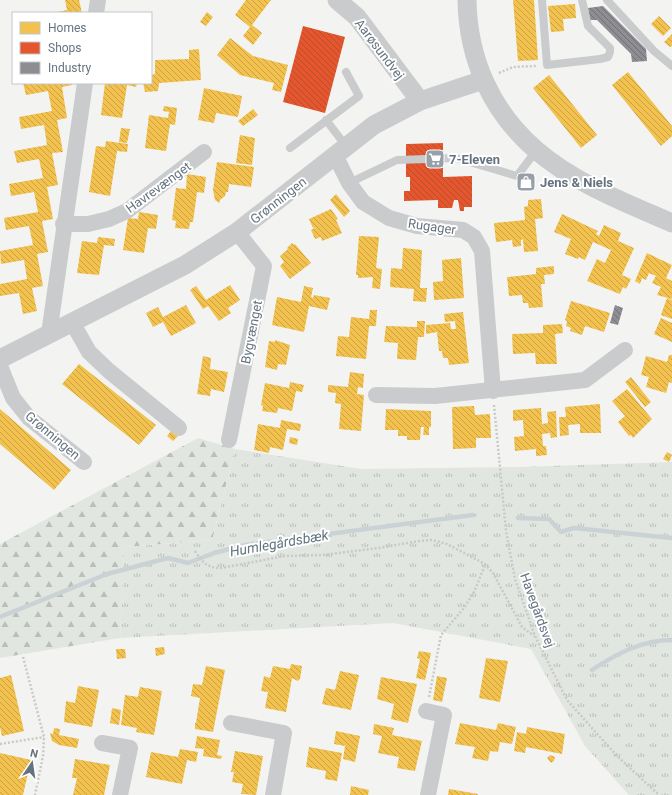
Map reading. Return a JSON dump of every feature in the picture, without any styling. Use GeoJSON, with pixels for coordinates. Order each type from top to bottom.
{"type":"FeatureCollection","features":[{"type":"Feature","properties":{"kind":"street"},"geometry":{"type":"LineString","coordinates":[[96,12],[98,0]]}},
{"type":"Feature","properties":{"kind":"street","name":"Aarøsundvej"},"geometry":{"type":"LineString","coordinates":[[336,0],[357,17],[420,101]]}},
{"type":"Feature","properties":{"kind":"street"},"geometry":{"type":"LineString","coordinates":[[467,0],[472,49],[483,80],[516,130],[536,150],[576,177],[672,223]]}},
{"type":"Feature","properties":{"kind":"street","name":"Grønningen"},"geometry":{"type":"LineString","coordinates":[[0,358],[185,265],[237,232],[374,125],[420,101],[483,80]]}},
{"type":"Feature","properties":{"kind":"street"},"geometry":{"type":"LineString","coordinates":[[49,334],[85,84]]}},
{"type":"Feature","properties":{"kind":"street","name":"Rugager"},"geometry":{"type":"LineString","coordinates":[[340,151],[349,183],[363,202],[390,218],[417,226],[463,230],[474,237],[482,251],[493,391]]}},
{"type":"Feature","properties":{"kind":"street","name":"Havrevænget"},"geometry":{"type":"LineString","coordinates":[[64,224],[88,224],[109,219],[127,211],[204,152]]}},
{"type":"Feature","properties":{"kind":"street","name":"Bygvænget"},"geometry":{"type":"LineString","coordinates":[[229,440],[264,266],[237,232]]}},
{"type":"Feature","properties":{"kind":"street"},"geometry":{"type":"LineString","coordinates":[[72,322],[89,352],[109,372],[179,428]]}},
{"type":"Feature","properties":{"kind":"street"},"geometry":{"type":"LineString","coordinates":[[376,395],[435,396],[585,380],[625,350]]}},
{"type":"Feature","properties":{"kind":"street","name":"Grønningen"},"geometry":{"type":"LineString","coordinates":[[0,366],[13,398],[29,418],[84,462]]}},
{"type":"Feature","properties":{"kind":"street"},"geometry":{"type":"LineString","coordinates":[[426,711],[444,715],[428,795]]}},
{"type":"Feature","properties":{"kind":"street"},"geometry":{"type":"LineString","coordinates":[[230,723],[284,733],[273,795]]}},
{"type":"Feature","properties":{"kind":"street"},"geometry":{"type":"LineString","coordinates":[[102,743],[130,748],[120,795]]}},
{"type":"Feature","properties":{"kind":"lane"},"geometry":{"type":"LineString","coordinates":[[542,0],[547,65],[608,57],[610,48],[588,26],[582,0]]}},
{"type":"Feature","properties":{"kind":"lane"},"geometry":{"type":"LineString","coordinates":[[607,0],[654,50],[672,66]]}},
{"type":"Feature","properties":{"kind":"lane"},"geometry":{"type":"LineString","coordinates":[[290,148],[360,96],[346,72]]}},
{"type":"Feature","properties":{"kind":"lane"},"geometry":{"type":"LineString","coordinates":[[326,120],[340,151]]}},
{"type":"Feature","properties":{"kind":"lane"},"geometry":{"type":"LineString","coordinates":[[349,183],[397,160],[456,158],[517,176],[536,150]]}},
{"type":"Feature","properties":{"kind":"path"},"geometry":{"type":"LineString","coordinates":[[483,80],[513,67],[547,65]]}},
{"type":"Feature","properties":{"kind":"path","name":"Havegårdsvej"},"geometry":{"type":"LineString","coordinates":[[493,391],[506,530],[515,579],[535,636],[567,700],[617,756],[659,795]]}},
{"type":"Feature","properties":{"kind":"path"},"geometry":{"type":"LineString","coordinates":[[195,551],[203,564],[213,568],[221,568],[285,556],[322,555],[432,540],[447,544],[485,564],[493,573],[522,627],[535,636]]}},
{"type":"Feature","properties":{"kind":"path"},"geometry":{"type":"LineString","coordinates":[[426,711],[440,636],[467,603],[485,564]]}},
{"type":"Feature","properties":{"kind":"path"},"geometry":{"type":"LineString","coordinates":[[23,657],[44,737],[43,756],[35,795]]}},
{"type":"Feature","properties":{"kind":"path"},"geometry":{"type":"LineString","coordinates":[[0,744],[44,737]]}},
{"type":"Feature","properties":{"kind":"green space"},"geometry":{"type":"Polygon","coordinates":[[[198,438],[235,449],[212,540],[124,547],[120,638],[0,658],[0,544],[198,438]]]}},
{"type":"Feature","properties":{"kind":"green space"},"geometry":{"type":"Polygon","coordinates":[[[235,449],[361,469],[519,467],[672,462],[672,795],[629,795],[585,746],[531,649],[393,623],[120,638],[124,547],[212,540],[235,449]]]}},
{"type":"Feature","properties":{"kind":"building: Homes"},"geometry":{"type":"Polygon","coordinates":[[[65,0],[79,0],[82,12],[58,12],[67,10],[65,0]]]}},
{"type":"Feature","properties":{"kind":"building: Homes"},"geometry":{"type":"Polygon","coordinates":[[[246,0],[271,0],[252,25],[262,33],[253,45],[243,36],[250,27],[235,15],[246,0]]]}},
{"type":"Feature","properties":{"kind":"building: Homes"},"geometry":{"type":"Polygon","coordinates":[[[513,0],[534,0],[538,60],[518,61],[513,0]]]}},
{"type":"Feature","properties":{"kind":"building: Homes"},"geometry":{"type":"Polygon","coordinates":[[[575,4],[576,18],[563,19],[564,31],[551,32],[548,6],[575,4]]]}},
{"type":"Feature","properties":{"kind":"building: Homes"},"geometry":{"type":"Polygon","coordinates":[[[207,12],[213,17],[206,26],[200,22],[207,12]]]}},
{"type":"Feature","properties":{"kind":"building: Homes"},"geometry":{"type":"Polygon","coordinates":[[[659,16],[671,28],[663,36],[651,24],[659,16]]]}},
{"type":"Feature","properties":{"kind":"building: Homes"},"geometry":{"type":"Polygon","coordinates":[[[672,34],[672,46],[670,47],[664,42],[672,34]]]}},
{"type":"Feature","properties":{"kind":"building: Homes"},"geometry":{"type":"Polygon","coordinates":[[[230,38],[253,56],[288,65],[281,92],[272,90],[274,83],[240,75],[217,55],[230,38]]]}},
{"type":"Feature","properties":{"kind":"building: Homes"},"geometry":{"type":"Polygon","coordinates":[[[199,49],[201,80],[159,83],[158,91],[145,92],[143,84],[152,84],[152,75],[155,74],[155,60],[189,59],[189,50],[199,49]]]}},
{"type":"Feature","properties":{"kind":"building: Homes"},"geometry":{"type":"Polygon","coordinates":[[[628,72],[672,126],[672,136],[661,146],[612,85],[628,72]]]}},
{"type":"Feature","properties":{"kind":"building: Homes"},"geometry":{"type":"Polygon","coordinates":[[[549,75],[597,135],[581,148],[533,88],[549,75]]]}},
{"type":"Feature","properties":{"kind":"building: Homes"},"geometry":{"type":"Polygon","coordinates":[[[23,84],[72,84],[62,87],[67,118],[57,120],[63,152],[52,153],[58,185],[47,187],[53,219],[42,221],[48,252],[37,254],[43,286],[32,288],[37,311],[23,314],[19,293],[0,296],[0,284],[27,279],[24,260],[1,264],[0,251],[33,245],[29,226],[6,230],[4,218],[38,212],[34,192],[11,196],[9,184],[43,178],[39,159],[17,163],[14,151],[47,145],[44,125],[21,129],[19,117],[52,111],[48,91],[26,95],[23,84]]]}},
{"type":"Feature","properties":{"kind":"building: Homes"},"geometry":{"type":"Polygon","coordinates":[[[105,84],[137,84],[136,87],[127,85],[122,118],[101,115],[105,84]]]}},
{"type":"Feature","properties":{"kind":"building: Homes"},"geometry":{"type":"Polygon","coordinates":[[[204,88],[242,96],[238,117],[216,113],[214,123],[198,120],[204,88]]]}},
{"type":"Feature","properties":{"kind":"building: Homes"},"geometry":{"type":"Polygon","coordinates":[[[164,106],[177,108],[175,125],[170,124],[166,151],[145,148],[149,115],[168,118],[169,112],[163,111],[164,106]]]}},
{"type":"Feature","properties":{"kind":"building: Homes"},"geometry":{"type":"Polygon","coordinates":[[[253,109],[258,115],[243,126],[238,121],[253,109]]]}},
{"type":"Feature","properties":{"kind":"building: Homes"},"geometry":{"type":"Polygon","coordinates":[[[121,128],[130,129],[127,143],[119,142],[121,128]]]}},
{"type":"Feature","properties":{"kind":"building: Homes"},"geometry":{"type":"Polygon","coordinates":[[[240,135],[255,138],[252,165],[236,163],[240,135]]]}},
{"type":"Feature","properties":{"kind":"building: Homes"},"geometry":{"type":"Polygon","coordinates":[[[106,141],[128,144],[127,152],[117,151],[110,196],[89,192],[96,146],[105,147],[106,141]]]}},
{"type":"Feature","properties":{"kind":"building: Homes"},"geometry":{"type":"Polygon","coordinates":[[[217,162],[254,167],[251,187],[229,184],[228,192],[226,192],[225,196],[219,203],[215,200],[213,190],[217,162]]]}},
{"type":"Feature","properties":{"kind":"building: Homes"},"geometry":{"type":"Polygon","coordinates":[[[187,174],[206,177],[204,193],[197,192],[193,222],[190,222],[189,229],[175,228],[176,221],[172,220],[176,188],[186,189],[187,174]]]}},
{"type":"Feature","properties":{"kind":"building: Homes"},"geometry":{"type":"Polygon","coordinates":[[[336,194],[350,211],[344,217],[330,200],[336,194]]]}},
{"type":"Feature","properties":{"kind":"building: Homes"},"geometry":{"type":"Polygon","coordinates":[[[541,199],[543,218],[535,219],[538,251],[524,252],[523,239],[521,240],[521,246],[513,247],[512,240],[496,242],[494,223],[525,220],[524,207],[528,206],[528,200],[541,199]]]}},
{"type":"Feature","properties":{"kind":"building: Homes"},"geometry":{"type":"Polygon","coordinates":[[[331,209],[338,219],[336,220],[342,233],[322,241],[321,237],[315,239],[311,230],[316,227],[313,228],[309,219],[331,209]]]}},
{"type":"Feature","properties":{"kind":"building: Homes"},"geometry":{"type":"Polygon","coordinates":[[[139,212],[158,215],[156,229],[148,228],[144,253],[123,250],[128,218],[138,219],[139,212]]]}},
{"type":"Feature","properties":{"kind":"building: Homes"},"geometry":{"type":"Polygon","coordinates":[[[562,214],[598,231],[596,234],[599,236],[604,225],[621,233],[618,241],[634,248],[622,275],[631,279],[626,289],[623,287],[620,294],[587,281],[597,259],[605,263],[611,250],[593,242],[585,260],[565,254],[571,239],[554,232],[562,214]]]}},
{"type":"Feature","properties":{"kind":"building: Homes"},"geometry":{"type":"Polygon","coordinates":[[[359,236],[379,237],[376,268],[382,269],[380,289],[372,288],[373,277],[358,278],[358,275],[356,275],[359,236]]]}},
{"type":"Feature","properties":{"kind":"building: Homes"},"geometry":{"type":"Polygon","coordinates":[[[98,237],[115,239],[114,246],[104,245],[99,275],[77,273],[82,241],[97,243],[98,237]]]}},
{"type":"Feature","properties":{"kind":"building: Homes"},"geometry":{"type":"Polygon","coordinates":[[[292,243],[294,245],[295,244],[311,263],[290,279],[280,266],[284,262],[280,256],[292,243]]]}},
{"type":"Feature","properties":{"kind":"building: Homes"},"geometry":{"type":"Polygon","coordinates":[[[403,248],[422,250],[420,288],[427,288],[426,302],[413,301],[414,289],[390,287],[391,268],[402,269],[403,248]]]}},
{"type":"Feature","properties":{"kind":"building: Homes"},"geometry":{"type":"Polygon","coordinates":[[[647,253],[672,265],[666,278],[672,281],[672,299],[657,295],[661,287],[652,283],[656,276],[649,273],[646,280],[642,278],[640,284],[635,281],[647,253]]]}},
{"type":"Feature","properties":{"kind":"building: Homes"},"geometry":{"type":"Polygon","coordinates":[[[461,258],[464,298],[434,300],[433,282],[443,281],[442,260],[461,258]]]}},
{"type":"Feature","properties":{"kind":"building: Homes"},"geometry":{"type":"Polygon","coordinates":[[[554,266],[554,274],[544,275],[545,284],[541,284],[543,307],[529,308],[528,303],[523,303],[522,295],[509,296],[507,277],[536,274],[536,268],[554,266]]]}},
{"type":"Feature","properties":{"kind":"building: Homes"},"geometry":{"type":"Polygon","coordinates":[[[230,285],[240,300],[228,308],[231,313],[219,321],[208,306],[203,309],[190,290],[196,286],[206,300],[230,285]]]}},
{"type":"Feature","properties":{"kind":"building: Homes"},"geometry":{"type":"Polygon","coordinates":[[[304,286],[313,288],[311,297],[313,298],[314,295],[330,298],[327,310],[309,306],[304,332],[272,325],[277,297],[301,302],[304,286]]]}},
{"type":"Feature","properties":{"kind":"building: Homes"},"geometry":{"type":"Polygon","coordinates":[[[667,298],[672,300],[672,319],[661,315],[667,298]]]}},
{"type":"Feature","properties":{"kind":"building: Homes"},"geometry":{"type":"Polygon","coordinates":[[[571,301],[610,313],[604,332],[585,326],[582,335],[570,331],[571,328],[566,326],[567,321],[565,320],[571,301]]]}},
{"type":"Feature","properties":{"kind":"building: Homes"},"geometry":{"type":"Polygon","coordinates":[[[186,305],[196,323],[171,336],[163,322],[153,327],[146,313],[158,307],[163,317],[186,305]]]}},
{"type":"Feature","properties":{"kind":"building: Homes"},"geometry":{"type":"Polygon","coordinates":[[[370,310],[377,310],[376,326],[369,326],[366,359],[336,356],[338,336],[349,337],[351,317],[369,319],[370,310]]]}},
{"type":"Feature","properties":{"kind":"building: Homes"},"geometry":{"type":"Polygon","coordinates":[[[463,312],[469,363],[449,365],[448,358],[443,358],[442,351],[439,351],[437,332],[426,334],[426,325],[450,323],[451,329],[456,329],[455,321],[445,322],[444,314],[463,312]]]}},
{"type":"Feature","properties":{"kind":"building: Homes"},"geometry":{"type":"Polygon","coordinates":[[[661,318],[672,323],[672,342],[654,334],[661,318]]]}},
{"type":"Feature","properties":{"kind":"building: Homes"},"geometry":{"type":"Polygon","coordinates":[[[417,321],[425,321],[424,337],[418,337],[416,360],[397,359],[398,343],[384,342],[386,326],[417,327],[417,321]]]}},
{"type":"Feature","properties":{"kind":"building: Homes"},"geometry":{"type":"Polygon","coordinates":[[[562,324],[563,333],[555,334],[557,364],[536,364],[535,353],[513,354],[512,334],[543,333],[543,325],[562,324]]]}},
{"type":"Feature","properties":{"kind":"building: Homes"},"geometry":{"type":"Polygon","coordinates":[[[275,340],[290,345],[286,365],[278,364],[277,370],[265,367],[269,341],[275,342],[275,340]]]}},
{"type":"Feature","properties":{"kind":"building: Homes"},"geometry":{"type":"Polygon","coordinates":[[[669,355],[672,355],[672,383],[669,382],[666,393],[646,387],[649,377],[641,375],[646,356],[667,362],[669,355]]]}},
{"type":"Feature","properties":{"kind":"building: Homes"},"geometry":{"type":"Polygon","coordinates":[[[203,356],[211,358],[210,369],[228,372],[224,392],[211,389],[210,396],[197,394],[203,356]]]}},
{"type":"Feature","properties":{"kind":"building: Homes"},"geometry":{"type":"Polygon","coordinates":[[[79,364],[156,425],[139,445],[62,384],[79,364]]]}},
{"type":"Feature","properties":{"kind":"building: Homes"},"geometry":{"type":"Polygon","coordinates":[[[350,372],[364,374],[363,388],[358,387],[357,394],[364,395],[361,431],[339,429],[341,404],[335,403],[336,393],[328,392],[328,385],[348,387],[350,372]]]}},
{"type":"Feature","properties":{"kind":"building: Homes"},"geometry":{"type":"Polygon","coordinates":[[[631,377],[651,402],[645,407],[625,382],[631,377]]]}},
{"type":"Feature","properties":{"kind":"building: Homes"},"geometry":{"type":"Polygon","coordinates":[[[290,382],[304,385],[302,392],[296,391],[292,411],[278,408],[277,413],[262,411],[263,406],[261,405],[265,383],[289,388],[290,382]]]}},
{"type":"Feature","properties":{"kind":"building: Homes"},"geometry":{"type":"Polygon","coordinates":[[[627,389],[652,419],[633,438],[631,435],[629,436],[618,422],[625,416],[612,401],[627,389]]]}},
{"type":"Feature","properties":{"kind":"building: Homes"},"geometry":{"type":"Polygon","coordinates":[[[600,404],[601,433],[580,433],[580,424],[568,425],[569,435],[560,436],[559,417],[566,417],[565,407],[600,404]]]}},
{"type":"Feature","properties":{"kind":"building: Homes"},"geometry":{"type":"Polygon","coordinates":[[[474,406],[475,415],[490,414],[491,438],[476,438],[476,448],[453,449],[452,407],[474,406]]]}},
{"type":"Feature","properties":{"kind":"building: Homes"},"geometry":{"type":"Polygon","coordinates":[[[541,408],[542,424],[548,423],[547,412],[556,411],[557,437],[551,438],[550,433],[542,434],[543,446],[546,446],[547,455],[536,456],[536,449],[515,451],[514,437],[524,436],[523,420],[513,421],[513,410],[541,408]]]}},
{"type":"Feature","properties":{"kind":"building: Homes"},"geometry":{"type":"Polygon","coordinates":[[[0,409],[71,470],[54,490],[0,444],[0,409]]]}},
{"type":"Feature","properties":{"kind":"building: Homes"},"geometry":{"type":"Polygon","coordinates":[[[386,409],[431,411],[431,427],[429,427],[429,435],[423,435],[424,427],[421,427],[420,440],[407,440],[407,436],[398,436],[398,430],[385,430],[386,409]]]}},
{"type":"Feature","properties":{"kind":"building: Homes"},"geometry":{"type":"Polygon","coordinates":[[[281,420],[301,424],[300,431],[287,429],[283,450],[270,447],[269,453],[254,450],[258,424],[280,428],[281,420]]]}},
{"type":"Feature","properties":{"kind":"building: Homes"},"geometry":{"type":"Polygon","coordinates":[[[171,431],[178,436],[173,441],[167,436],[171,431]]]}},
{"type":"Feature","properties":{"kind":"building: Homes"},"geometry":{"type":"Polygon","coordinates":[[[290,437],[298,439],[297,445],[289,443],[290,437]]]}},
{"type":"Feature","properties":{"kind":"building: Homes"},"geometry":{"type":"Polygon","coordinates":[[[667,452],[672,455],[669,462],[663,459],[667,452]]]}},
{"type":"Feature","properties":{"kind":"building: Homes"},"geometry":{"type":"Polygon","coordinates":[[[164,647],[165,654],[156,656],[155,648],[164,647]]]}},
{"type":"Feature","properties":{"kind":"building: Homes"},"geometry":{"type":"Polygon","coordinates":[[[116,649],[125,649],[126,658],[117,659],[116,649]]]}},
{"type":"Feature","properties":{"kind":"building: Homes"},"geometry":{"type":"Polygon","coordinates":[[[419,651],[431,653],[425,680],[416,678],[420,659],[417,658],[419,651]]]}},
{"type":"Feature","properties":{"kind":"building: Homes"},"geometry":{"type":"Polygon","coordinates":[[[486,658],[508,661],[500,702],[479,698],[486,658]]]}},
{"type":"Feature","properties":{"kind":"building: Homes"},"geometry":{"type":"Polygon","coordinates":[[[291,664],[302,666],[300,679],[298,681],[292,678],[286,712],[265,708],[268,692],[261,691],[264,676],[270,678],[273,666],[290,669],[291,664]]]}},
{"type":"Feature","properties":{"kind":"building: Homes"},"geometry":{"type":"Polygon","coordinates":[[[206,666],[225,670],[213,732],[195,729],[200,698],[191,696],[193,684],[202,685],[206,666]]]}},
{"type":"Feature","properties":{"kind":"building: Homes"},"geometry":{"type":"Polygon","coordinates":[[[340,671],[359,675],[351,710],[322,704],[326,688],[335,690],[340,671]]]}},
{"type":"Feature","properties":{"kind":"building: Homes"},"geometry":{"type":"Polygon","coordinates":[[[11,675],[24,731],[2,736],[0,727],[0,678],[11,675]]]}},
{"type":"Feature","properties":{"kind":"building: Homes"},"geometry":{"type":"Polygon","coordinates":[[[437,676],[447,678],[442,702],[433,700],[437,676]]]}},
{"type":"Feature","properties":{"kind":"building: Homes"},"geometry":{"type":"Polygon","coordinates":[[[381,677],[417,684],[408,723],[391,719],[394,704],[377,699],[381,677]]]}},
{"type":"Feature","properties":{"kind":"building: Homes"},"geometry":{"type":"Polygon","coordinates":[[[78,686],[99,690],[92,727],[64,722],[66,701],[75,703],[78,686]]]}},
{"type":"Feature","properties":{"kind":"building: Homes"},"geometry":{"type":"Polygon","coordinates":[[[140,687],[162,691],[154,735],[136,732],[137,728],[121,725],[125,695],[138,697],[140,687]]]}},
{"type":"Feature","properties":{"kind":"building: Homes"},"geometry":{"type":"Polygon","coordinates":[[[112,708],[121,710],[119,725],[110,723],[112,708]]]}},
{"type":"Feature","properties":{"kind":"building: Homes"},"geometry":{"type":"Polygon","coordinates":[[[460,723],[496,730],[498,723],[516,727],[512,744],[500,742],[498,752],[490,751],[488,761],[472,758],[475,747],[455,744],[460,723]]]}},
{"type":"Feature","properties":{"kind":"building: Homes"},"geometry":{"type":"Polygon","coordinates":[[[374,724],[394,728],[392,735],[422,741],[415,771],[397,768],[399,757],[378,753],[382,736],[373,734],[374,724]]]}},
{"type":"Feature","properties":{"kind":"building: Homes"},"geometry":{"type":"Polygon","coordinates":[[[527,727],[565,734],[562,754],[526,747],[525,753],[514,751],[517,732],[526,734],[527,727]]]}},
{"type":"Feature","properties":{"kind":"building: Homes"},"geometry":{"type":"Polygon","coordinates":[[[54,728],[60,729],[59,735],[79,739],[77,748],[59,745],[52,741],[50,733],[53,734],[54,728]]]}},
{"type":"Feature","properties":{"kind":"building: Homes"},"geometry":{"type":"Polygon","coordinates":[[[336,731],[360,736],[355,762],[343,759],[345,746],[334,744],[336,731]]]}},
{"type":"Feature","properties":{"kind":"building: Homes"},"geometry":{"type":"Polygon","coordinates":[[[197,736],[220,740],[217,755],[222,756],[221,759],[203,756],[204,749],[195,748],[197,736]]]}},
{"type":"Feature","properties":{"kind":"building: Homes"},"geometry":{"type":"Polygon","coordinates":[[[309,747],[342,753],[337,781],[325,779],[326,771],[306,767],[309,747]]]}},
{"type":"Feature","properties":{"kind":"building: Homes"},"geometry":{"type":"Polygon","coordinates":[[[180,749],[198,752],[196,762],[187,760],[182,784],[146,777],[151,752],[178,757],[180,749]]]}},
{"type":"Feature","properties":{"kind":"building: Homes"},"geometry":{"type":"Polygon","coordinates":[[[235,751],[263,756],[256,795],[241,794],[243,784],[232,782],[234,772],[231,772],[235,751]]]}},
{"type":"Feature","properties":{"kind":"building: Homes"},"geometry":{"type":"Polygon","coordinates":[[[0,753],[31,760],[23,795],[0,795],[0,753]]]}},
{"type":"Feature","properties":{"kind":"building: Homes"},"geometry":{"type":"Polygon","coordinates":[[[550,755],[555,757],[554,761],[551,763],[547,758],[550,755]]]}},
{"type":"Feature","properties":{"kind":"building: Homes"},"geometry":{"type":"Polygon","coordinates":[[[75,759],[110,765],[104,795],[73,795],[77,778],[72,778],[75,759]]]}},
{"type":"Feature","properties":{"kind":"building: Homes"},"geometry":{"type":"Polygon","coordinates":[[[351,786],[369,790],[368,795],[350,795],[351,786]]]}},
{"type":"Feature","properties":{"kind":"building: Homes"},"geometry":{"type":"Polygon","coordinates":[[[449,789],[478,794],[478,795],[448,795],[449,789]]]}},
{"type":"Feature","properties":{"kind":"building: Shops"},"geometry":{"type":"Polygon","coordinates":[[[303,26],[345,37],[325,113],[283,102],[303,26]]]}},
{"type":"Feature","properties":{"kind":"building: Shops"},"geometry":{"type":"Polygon","coordinates":[[[443,143],[443,177],[472,176],[472,207],[464,207],[464,211],[460,211],[458,200],[454,200],[452,208],[438,208],[438,200],[404,201],[404,191],[410,191],[410,177],[406,177],[406,144],[443,143]]]}},
{"type":"Feature","properties":{"kind":"building: Industry"},"geometry":{"type":"Polygon","coordinates":[[[603,6],[646,49],[647,61],[632,62],[631,54],[597,20],[590,20],[588,8],[603,6]]]}},
{"type":"Feature","properties":{"kind":"building: Industry"},"geometry":{"type":"Polygon","coordinates":[[[615,305],[623,308],[618,325],[610,323],[615,305]]]}},
{"type":"Feature","properties":{"kind":"waterway","name":"Humlegårdsbæk"},"geometry":{"type":"LineString","coordinates":[[0,617],[107,574],[168,558],[188,563],[214,553],[245,545],[473,515]]}},
{"type":"Feature","properties":{"kind":"waterway","name":"Humlegårdsbæk"},"geometry":{"type":"LineString","coordinates":[[518,518],[549,519],[561,532],[574,528],[672,538]]}},
{"type":"Feature","properties":{"kind":"waterway"},"geometry":{"type":"LineString","coordinates":[[592,670],[620,653],[640,645],[650,642],[672,640]]}},
{"type":"Feature","properties":{"kind":"place","name":"7-Eleven"},"geometry":{"type":"Point","coordinates":[435,159]}},
{"type":"Feature","properties":{"kind":"place","name":"Jens & Niels"},"geometry":{"type":"Point","coordinates":[526,182]}}]}
